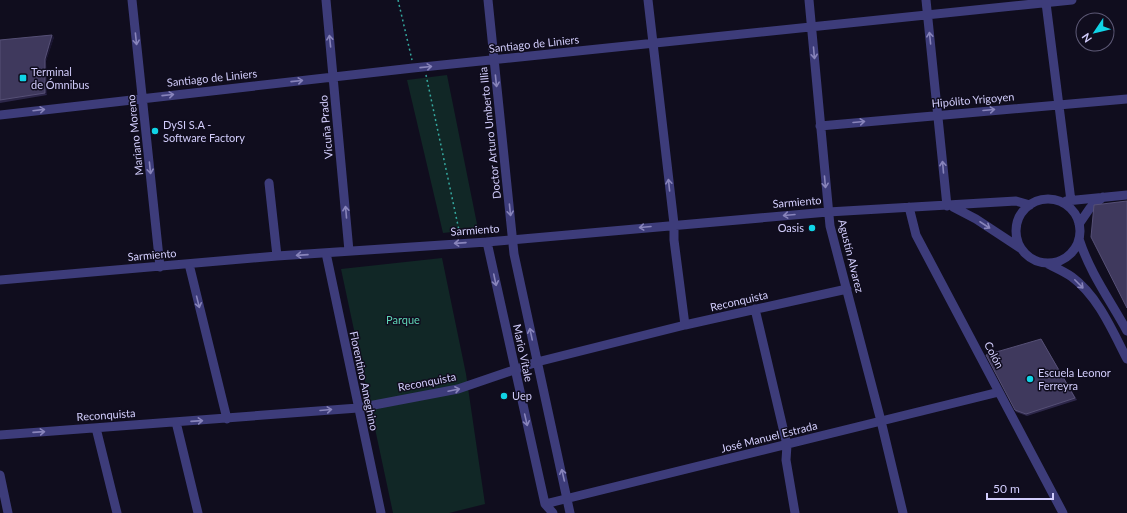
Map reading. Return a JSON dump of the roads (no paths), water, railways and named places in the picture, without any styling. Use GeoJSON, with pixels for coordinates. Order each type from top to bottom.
{"type":"FeatureCollection","features":[{"type":"Feature","properties":{"kind":"street","name":"Mariano Moreno"},"geometry":{"type":"LineString","coordinates":[[132,0],[160,267]]}},
{"type":"Feature","properties":{"kind":"street","name":"Vicuña Prado"},"geometry":{"type":"LineString","coordinates":[[326,0],[349,251]]}},
{"type":"Feature","properties":{"kind":"street","name":"Doctor Arturo Umberto Illia"},"geometry":{"type":"LineString","coordinates":[[488,0],[513,239]]}},
{"type":"Feature","properties":{"kind":"street"},"geometry":{"type":"LineString","coordinates":[[648,0],[674,224],[674,240],[686,325]]}},
{"type":"Feature","properties":{"kind":"street","name":"Agustín Alvarez"},"geometry":{"type":"LineString","coordinates":[[809,0],[828,212],[903,513]]}},
{"type":"Feature","properties":{"kind":"street"},"geometry":{"type":"LineString","coordinates":[[926,0],[949,206]]}},
{"type":"Feature","properties":{"kind":"street","name":"Santiago de Liniers"},"geometry":{"type":"LineString","coordinates":[[0,114],[413,68],[1072,0]]}},
{"type":"Feature","properties":{"kind":"street"},"geometry":{"type":"LineString","coordinates":[[1046,3],[1071,201]]}},
{"type":"Feature","properties":{"kind":"street","name":"Hipólito Yrigoyen"},"geometry":{"type":"LineString","coordinates":[[820,126],[1127,98]]}},
{"type":"Feature","properties":{"kind":"street"},"geometry":{"type":"LineString","coordinates":[[269,183],[277,256]]}},
{"type":"Feature","properties":{"kind":"street"},"geometry":{"type":"LineString","coordinates":[[1127,195],[1104,196],[1060,202],[1048,199],[1030,205],[1023,211],[1018,220],[1016,230],[1017,240],[1021,249],[1032,259],[1072,277],[1082,286],[1101,313],[1127,359]]}},
{"type":"Feature","properties":{"kind":"street"},"geometry":{"type":"LineString","coordinates":[[1079,224],[1090,208],[1104,196]]}},
{"type":"Feature","properties":{"kind":"street","name":"Sarmiento"},"geometry":{"type":"LineString","coordinates":[[0,280],[277,256],[487,242],[674,224],[828,212],[1016,202],[1030,205]]}},
{"type":"Feature","properties":{"kind":"street"},"geometry":{"type":"LineString","coordinates":[[1046,264],[1055,263],[1067,257],[1076,247],[1079,238],[1079,224],[1072,211],[1060,202]]}},
{"type":"Feature","properties":{"kind":"street","name":"Sarmiento"},"geometry":{"type":"LineString","coordinates":[[949,206],[976,219],[1021,249]]}},
{"type":"Feature","properties":{"kind":"street","name":"Colón"},"geometry":{"type":"LineString","coordinates":[[909,207],[916,236],[1063,513]]}},
{"type":"Feature","properties":{"kind":"street"},"geometry":{"type":"LineString","coordinates":[[1079,238],[1093,275],[1127,331]]}},
{"type":"Feature","properties":{"kind":"street","name":"Mario Vitale"},"geometry":{"type":"LineString","coordinates":[[513,239],[514,254],[570,513]]}},
{"type":"Feature","properties":{"kind":"street","name":"Mario Vitale"},"geometry":{"type":"LineString","coordinates":[[487,242],[545,504],[553,513]]}},
{"type":"Feature","properties":{"kind":"street","name":"Florentino Ameghino"},"geometry":{"type":"LineString","coordinates":[[326,253],[380,513]]}},
{"type":"Feature","properties":{"kind":"street"},"geometry":{"type":"LineString","coordinates":[[189,264],[227,419]]}},
{"type":"Feature","properties":{"kind":"street","name":"Reconquista"},"geometry":{"type":"LineString","coordinates":[[0,435],[358,408],[458,389],[537,362],[686,325],[847,289]]}},
{"type":"Feature","properties":{"kind":"street"},"geometry":{"type":"LineString","coordinates":[[755,309],[787,445],[786,460],[795,513]]}},
{"type":"Feature","properties":{"kind":"street","name":"José Manuel Estrada"},"geometry":{"type":"LineString","coordinates":[[545,504],[1000,392]]}},
{"type":"Feature","properties":{"kind":"street"},"geometry":{"type":"LineString","coordinates":[[176,422],[198,513]]}},
{"type":"Feature","properties":{"kind":"street"},"geometry":{"type":"LineString","coordinates":[[96,428],[116,513]]}},
{"type":"Feature","properties":{"kind":"street"},"geometry":{"type":"LineString","coordinates":[[0,475],[8,513]]}},
{"type":"Feature","properties":{"kind":"place","name":"Terminal de Ómnibus"},"geometry":{"type":"Point","coordinates":[23,78]}},
{"type":"Feature","properties":{"kind":"place","name":"DySI S.A - Software Factory"},"geometry":{"type":"Point","coordinates":[155,131]}},
{"type":"Feature","properties":{"kind":"place","name":"Oasis"},"geometry":{"type":"Point","coordinates":[812,228]}},
{"type":"Feature","properties":{"kind":"place","name":"Escuela Leonor Ferreyra"},"geometry":{"type":"Point","coordinates":[1030,379]}},
{"type":"Feature","properties":{"kind":"place","name":"Uep"},"geometry":{"type":"Point","coordinates":[504,396]}},
{"type":"Feature","properties":{"kind":"park label","name":"Parque"},"geometry":{"type":"Point","coordinates":[403,320]}}]}
